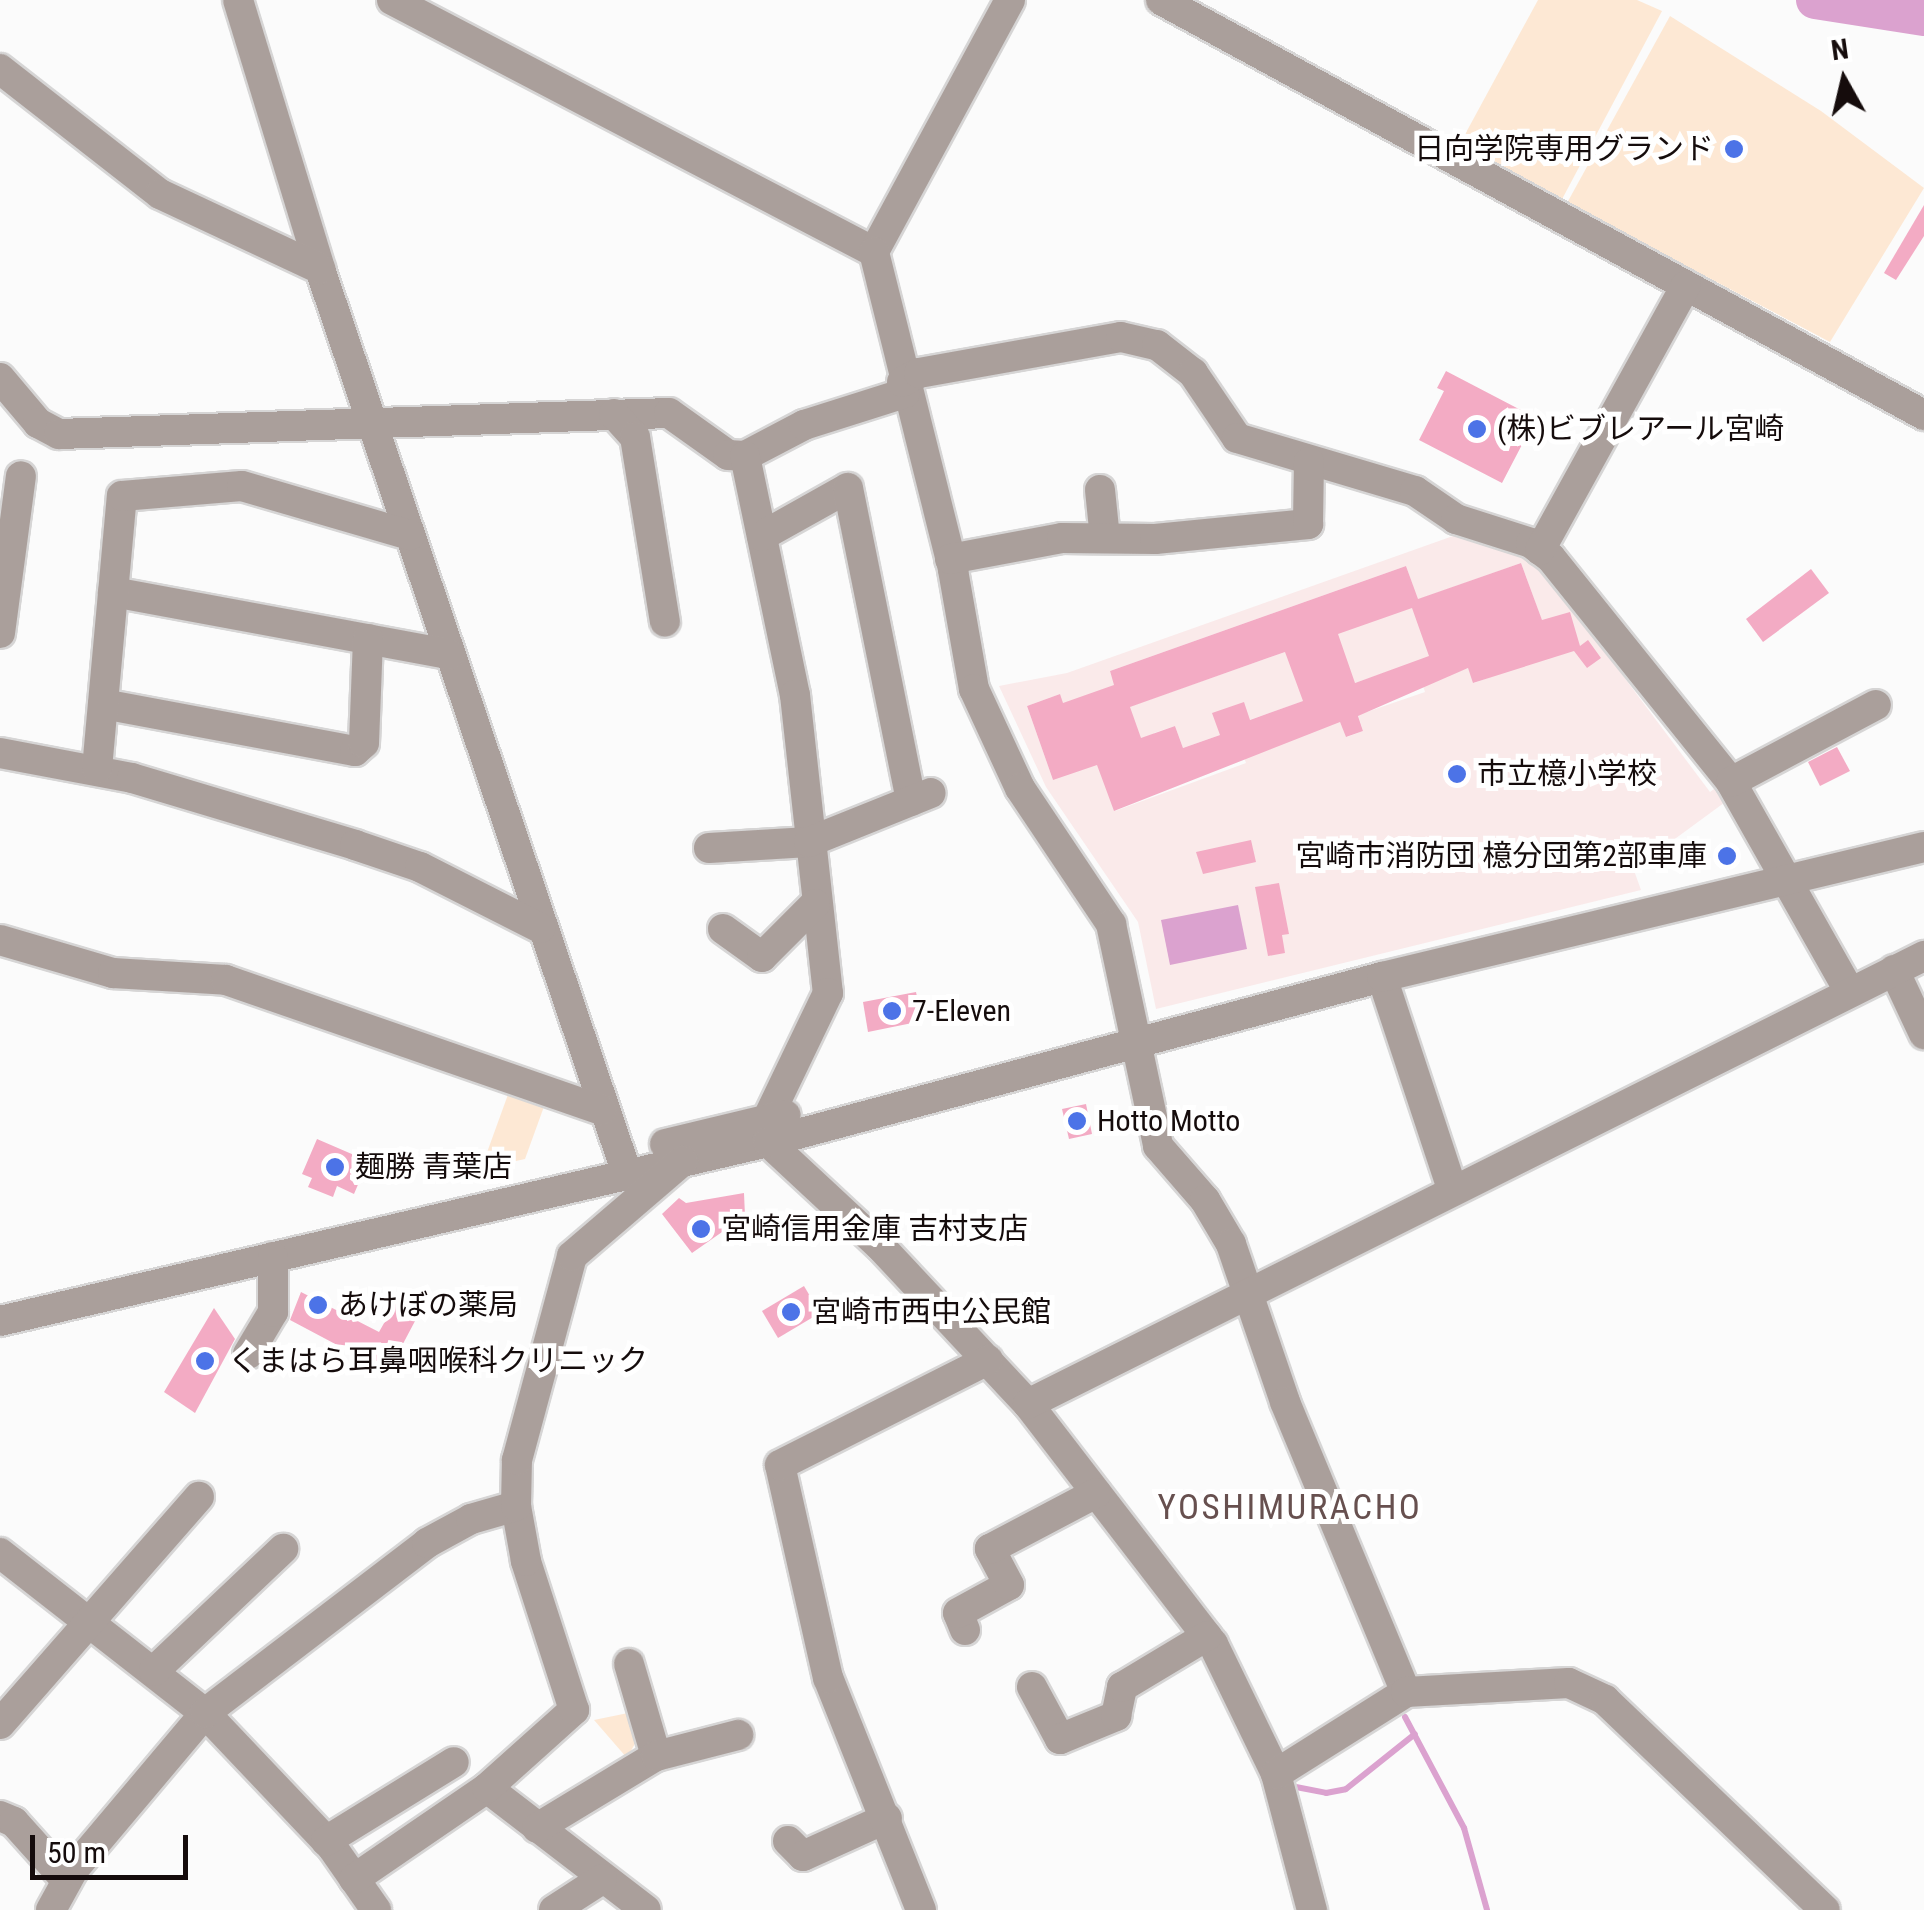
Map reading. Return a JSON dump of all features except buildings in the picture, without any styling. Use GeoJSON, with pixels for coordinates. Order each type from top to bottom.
{"type":"FeatureCollection","features":[{"type":"Feature","properties":{"kind":"street"},"geometry":{"type":"LineString","coordinates":[[238,0],[320,269],[601,1110],[624,1164]]}},
{"type":"Feature","properties":{"kind":"street"},"geometry":{"type":"LineString","coordinates":[[392,0],[874,252]]}},
{"type":"Feature","properties":{"kind":"street"},"geometry":{"type":"LineString","coordinates":[[1010,0],[874,252],[904,387],[950,559],[974,689],[1020,788],[1111,924],[1158,1146],[1221,1223],[1245,1293],[1406,1692]]}},
{"type":"Feature","properties":{"kind":"street"},"geometry":{"type":"LineString","coordinates":[[1161,0],[1924,416]]}},
{"type":"Feature","properties":{"kind":"street"},"geometry":{"type":"LineString","coordinates":[[0,69],[160,194],[320,269]]}},
{"type":"Feature","properties":{"kind":"street"},"geometry":{"type":"LineString","coordinates":[[1540,550],[1686,286]]}},
{"type":"Feature","properties":{"kind":"street"},"geometry":{"type":"LineString","coordinates":[[0,378],[38,423],[59,434],[670,413],[728,454],[745,456],[804,425],[904,387],[919,373],[1121,337],[1157,345],[1193,372],[1237,438],[1415,491],[1456,519],[1540,550],[1731,782],[1792,882],[1850,992]]}},
{"type":"Feature","properties":{"kind":"street"},"geometry":{"type":"LineString","coordinates":[[614,414],[635,437],[665,622]]}},
{"type":"Feature","properties":{"kind":"street"},"geometry":{"type":"LineString","coordinates":[[0,1321],[273,1257],[624,1164],[683,1160],[768,1131],[828,993],[808,842],[795,694],[745,456]]}},
{"type":"Feature","properties":{"kind":"street"},"geometry":{"type":"LineString","coordinates":[[950,559],[1062,538],[1308,524],[1309,462]]}},
{"type":"Feature","properties":{"kind":"street"},"geometry":{"type":"LineString","coordinates":[[0,633],[20,476]]}},
{"type":"Feature","properties":{"kind":"street"},"geometry":{"type":"LineString","coordinates":[[97,769],[122,496],[242,486],[410,536]]}},
{"type":"Feature","properties":{"kind":"street"},"geometry":{"type":"LineString","coordinates":[[709,848],[808,842],[921,797],[848,488],[762,536]]}},
{"type":"Feature","properties":{"kind":"street"},"geometry":{"type":"LineString","coordinates":[[1100,490],[1105,538]]}},
{"type":"Feature","properties":{"kind":"street"},"geometry":{"type":"LineString","coordinates":[[114,592],[449,654]]}},
{"type":"Feature","properties":{"kind":"street"},"geometry":{"type":"LineString","coordinates":[[103,704],[355,751],[364,743],[368,639]]}},
{"type":"Feature","properties":{"kind":"street"},"geometry":{"type":"LineString","coordinates":[[1731,782],[1876,705]]}},
{"type":"Feature","properties":{"kind":"street"},"geometry":{"type":"LineString","coordinates":[[0,753],[97,769],[420,867],[540,928]]}},
{"type":"Feature","properties":{"kind":"street"},"geometry":{"type":"LineString","coordinates":[[0,1300],[768,1131],[1099,1044],[1138,1041],[1924,847]]}},
{"type":"Feature","properties":{"kind":"street"},"geometry":{"type":"LineString","coordinates":[[723,929],[762,957],[815,904]]}},
{"type":"Feature","properties":{"kind":"street"},"geometry":{"type":"LineString","coordinates":[[0,940],[114,973],[226,980],[601,1110]]}},
{"type":"Feature","properties":{"kind":"street"},"geometry":{"type":"LineString","coordinates":[[1028,1404],[1924,956]]}},
{"type":"Feature","properties":{"kind":"street"},"geometry":{"type":"LineString","coordinates":[[1894,970],[1924,1034]]}},
{"type":"Feature","properties":{"kind":"street"},"geometry":{"type":"LineString","coordinates":[[1382,978],[1452,1190]]}},
{"type":"Feature","properties":{"kind":"street"},"geometry":{"type":"LineString","coordinates":[[768,1131],[1028,1404],[1207,1636],[1276,1774],[1312,1910]]}},
{"type":"Feature","properties":{"kind":"street"},"geometry":{"type":"LineString","coordinates":[[354,1879],[487,1788],[574,1710],[526,1561],[516,1506],[517,1460],[572,1256],[683,1160]]}},
{"type":"Feature","properties":{"kind":"street"},"geometry":{"type":"LineString","coordinates":[[248,1354],[273,1312],[273,1257]]}},
{"type":"Feature","properties":{"kind":"street"},"geometry":{"type":"LineString","coordinates":[[921,1910],[828,1678],[767,1466],[988,1360]]}},
{"type":"Feature","properties":{"kind":"street"},"geometry":{"type":"LineString","coordinates":[[965,1630],[958,1613],[1009,1584],[990,1548],[1096,1493]]}},
{"type":"Feature","properties":{"kind":"street"},"geometry":{"type":"LineString","coordinates":[[0,1724],[199,1497]]}},
{"type":"Feature","properties":{"kind":"street"},"geometry":{"type":"LineString","coordinates":[[0,1816],[14,1822],[61,1900],[205,1713],[427,1543],[471,1519],[516,1506]]}},
{"type":"Feature","properties":{"kind":"street"},"geometry":{"type":"LineString","coordinates":[[154,1670],[283,1548]]}},
{"type":"Feature","properties":{"kind":"street"},"geometry":{"type":"LineString","coordinates":[[0,1553],[91,1620],[205,1713],[326,1840],[376,1910]]}},
{"type":"Feature","properties":{"kind":"street"},"geometry":{"type":"LineString","coordinates":[[1032,1687],[1060,1739],[1116,1716],[1122,1687],[1207,1636]]}},
{"type":"Feature","properties":{"kind":"street"},"geometry":{"type":"LineString","coordinates":[[629,1664],[656,1756]]}},
{"type":"Feature","properties":{"kind":"street"},"geometry":{"type":"LineString","coordinates":[[1276,1774],[1406,1692],[1569,1683],[1592,1691],[1715,1798],[1825,1910]]}},
{"type":"Feature","properties":{"kind":"street"},"geometry":{"type":"LineString","coordinates":[[537,1828],[656,1756],[738,1735]]}},
{"type":"Feature","properties":{"kind":"street"},"geometry":{"type":"LineString","coordinates":[[326,1840],[454,1762]]}},
{"type":"Feature","properties":{"kind":"street"},"geometry":{"type":"LineString","coordinates":[[487,1788],[646,1910]]}},
{"type":"Feature","properties":{"kind":"street"},"geometry":{"type":"LineString","coordinates":[[788,1840],[802,1856],[886,1818]]}},
{"type":"Feature","properties":{"kind":"street"},"geometry":{"type":"LineString","coordinates":[[554,1910],[602,1880]]}},
{"type":"Feature","properties":{"kind":"shaded area"},"geometry":{"type":"Polygon","coordinates":[[[1538,0],[1637,0],[1662,11],[1560,203],[1456,151],[1538,0]]]}},
{"type":"Feature","properties":{"kind":"shaded area","name":"日向学院専用グランド"},"geometry":{"type":"Polygon","coordinates":[[[1670,16],[1821,111],[1924,188],[1830,342],[1567,203],[1670,16]]]}},
{"type":"Feature","properties":{"kind":"shaded area","name":"市立檍小学校"},"geometry":{"type":"Polygon","coordinates":[[[1453,536],[1534,557],[1710,792],[1718,786],[1728,800],[1657,852],[1631,862],[1641,890],[1156,1009],[1138,922],[1046,787],[999,686],[1067,673],[1453,536]],[[1521,563],[1411,602],[1438,679],[1468,668],[1474,683],[1532,662],[1549,640],[1521,563]],[[1406,566],[1110,671],[1123,709],[1398,612],[1392,594],[1413,586],[1406,566]],[[1415,662],[1238,724],[1340,722],[1347,737],[1363,731],[1358,715],[1425,692],[1415,662]],[[1060,694],[1027,706],[1053,780],[1060,694]],[[1175,726],[1154,733],[1161,756],[1115,811],[1246,763],[1234,730],[1183,748],[1175,726]]]}},
{"type":"Feature","properties":{"kind":"shaded area"},"geometry":{"type":"Polygon","coordinates":[[[1238,905],[1247,949],[1170,965],[1161,920],[1238,905]]]}},
{"type":"Feature","properties":{"kind":"shaded area"},"geometry":{"type":"Polygon","coordinates":[[[510,1089],[546,1101],[525,1159],[481,1169],[510,1089]]]}},
{"type":"Feature","properties":{"kind":"shaded area"},"geometry":{"type":"Polygon","coordinates":[[[628,1713],[637,1740],[627,1758],[594,1720],[628,1713]]]}},
{"type":"Feature","properties":{"kind":"waterway"},"geometry":{"type":"LineString","coordinates":[[1815,0],[1924,17]]}},
{"type":"Feature","properties":{"kind":"waterway"},"geometry":{"type":"LineString","coordinates":[[1405,1717],[1464,1828],[1487,1910]]}},
{"type":"Feature","properties":{"kind":"waterway"},"geometry":{"type":"LineString","coordinates":[[1296,1787],[1326,1793],[1346,1789],[1415,1734]]}},
{"type":"Feature","properties":{"kind":"place","name":"日向学院専用グランド"},"geometry":{"type":"Point","coordinates":[1734,149]}},
{"type":"Feature","properties":{"kind":"place","name":"(株)ビブレアール宮崎"},"geometry":{"type":"Point","coordinates":[1477,429]}},
{"type":"Feature","properties":{"kind":"place","name":"市立檍小学校"},"geometry":{"type":"Point","coordinates":[1457,774]}},
{"type":"Feature","properties":{"kind":"place","name":"宮崎市消防団 檍分団第2部車庫"},"geometry":{"type":"Point","coordinates":[1727,856]}},
{"type":"Feature","properties":{"kind":"place","name":"7-Eleven"},"geometry":{"type":"Point","coordinates":[892,1011]}},
{"type":"Feature","properties":{"kind":"place","name":"Hotto Motto"},"geometry":{"type":"Point","coordinates":[1077,1121]}},
{"type":"Feature","properties":{"kind":"place","name":"麺勝 青葉店"},"geometry":{"type":"Point","coordinates":[335,1167]}},
{"type":"Feature","properties":{"kind":"place","name":"宮崎信用金庫 吉村支店"},"geometry":{"type":"Point","coordinates":[701,1229]}},
{"type":"Feature","properties":{"kind":"place","name":"あけぼの薬局"},"geometry":{"type":"Point","coordinates":[318,1305]}},
{"type":"Feature","properties":{"kind":"place","name":"宮崎市西中公民館"},"geometry":{"type":"Point","coordinates":[791,1312]}},
{"type":"Feature","properties":{"kind":"place","name":"くまはら耳鼻咽喉科クリニック"},"geometry":{"type":"Point","coordinates":[205,1361]}},
{"type":"Feature","properties":{"kind":"district","name":"YOSHIMURACHO"},"geometry":{"type":"Point","coordinates":[1290,1508]}}]}
